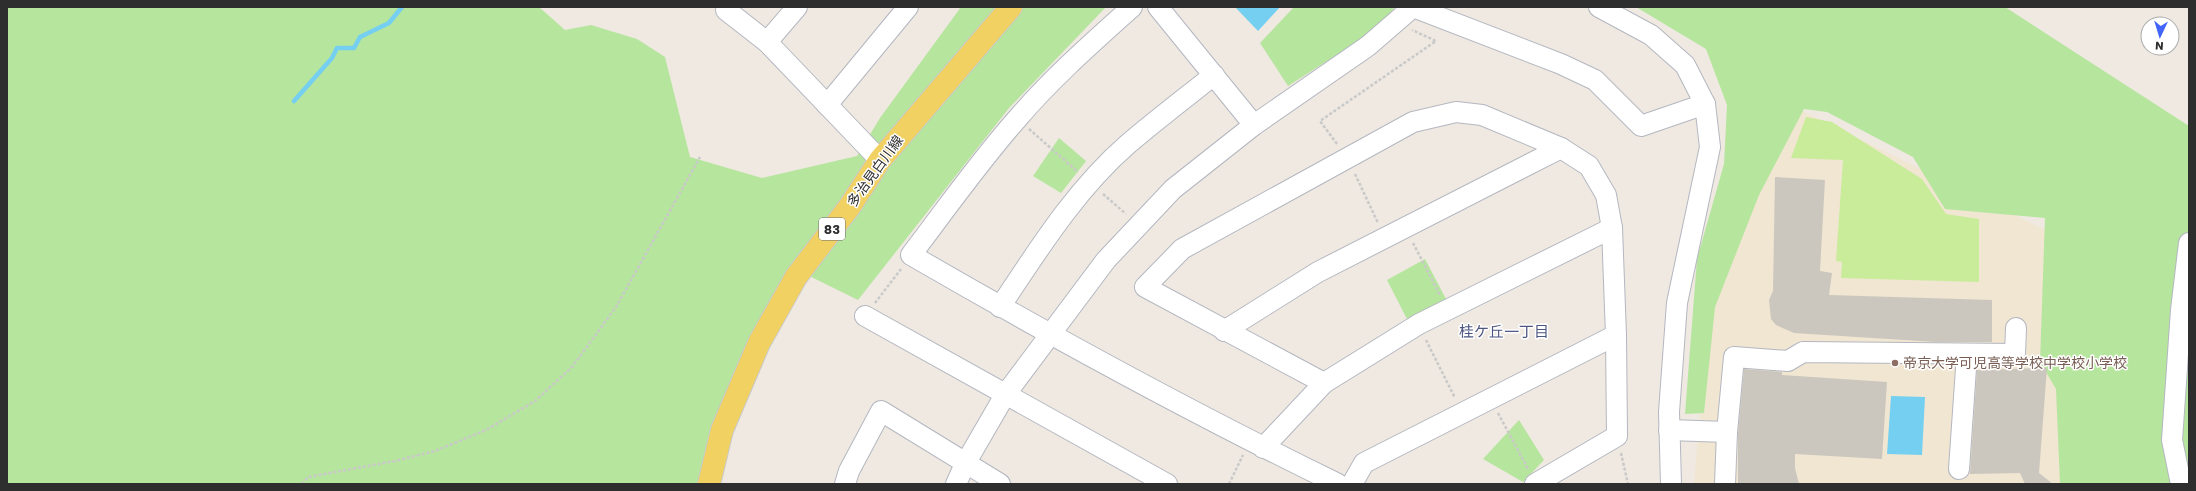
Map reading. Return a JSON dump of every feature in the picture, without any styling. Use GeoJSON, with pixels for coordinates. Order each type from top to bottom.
{"type":"FeatureCollection","features":[{"type":"Feature","properties":{"kind":"main road","name":"多治見白川線"},"geometry":{"type":"LineString","coordinates":[[709,484],[722,430],[759,343],[796,277],[850,206],[880,160],[1011,7]]}},
{"type":"Feature","properties":{"kind":"street"},"geometry":{"type":"LineString","coordinates":[[767,42],[797,7]]}},
{"type":"Feature","properties":{"kind":"street"},"geometry":{"type":"LineString","coordinates":[[827,105],[908,7]]}},
{"type":"Feature","properties":{"kind":"street"},"geometry":{"type":"LineString","coordinates":[[1132,7],[1073,60],[1017,119],[976,169],[911,256],[1050,335],[1256,444],[1338,484]]}},
{"type":"Feature","properties":{"kind":"street"},"geometry":{"type":"LineString","coordinates":[[1158,7],[1254,125]]}},
{"type":"Feature","properties":{"kind":"street"},"geometry":{"type":"LineString","coordinates":[[956,484],[965,464],[1005,395],[1106,260],[1173,189],[1254,125],[1368,46],[1413,7],[1561,64],[1595,80],[1641,126],[1705,104]]}},
{"type":"Feature","properties":{"kind":"street"},"geometry":{"type":"LineString","coordinates":[[1599,7],[1651,34],[1684,65],[1705,104],[1710,147],[1693,221],[1677,303],[1670,430],[1671,484]]}},
{"type":"Feature","properties":{"kind":"street"},"geometry":{"type":"LineString","coordinates":[[726,10],[767,42],[880,160]]}},
{"type":"Feature","properties":{"kind":"street"},"geometry":{"type":"LineString","coordinates":[[1000,307],[1048,233],[1090,183],[1127,145],[1214,75]]}},
{"type":"Feature","properties":{"kind":"street"},"geometry":{"type":"LineString","coordinates":[[1324,383],[1224,331],[1145,287],[1182,249],[1413,122],[1456,112],[1482,115],[1561,148],[1589,166],[1606,195],[1612,228],[1616,335],[1616,436],[1535,484]]}},
{"type":"Feature","properties":{"kind":"street"},"geometry":{"type":"LineString","coordinates":[[1224,331],[1318,272],[1561,148]]}},
{"type":"Feature","properties":{"kind":"street"},"geometry":{"type":"LineString","coordinates":[[1256,444],[1324,383],[1419,324],[1612,228]]}},
{"type":"Feature","properties":{"kind":"street"},"geometry":{"type":"LineString","coordinates":[[2182,484],[2172,440],[2180,310],[2189,243]]}},
{"type":"Feature","properties":{"kind":"street"},"geometry":{"type":"LineString","coordinates":[[865,316],[1167,484]]}},
{"type":"Feature","properties":{"kind":"street"},"geometry":{"type":"LineString","coordinates":[[1725,484],[1727,432],[1734,358],[1788,361],[1803,352],[2015,354],[2016,328]]}},
{"type":"Feature","properties":{"kind":"street"},"geometry":{"type":"LineString","coordinates":[[1352,484],[1364,463],[1616,335]]}},
{"type":"Feature","properties":{"kind":"street"},"geometry":{"type":"LineString","coordinates":[[1959,469],[1967,354]]}},
{"type":"Feature","properties":{"kind":"street"},"geometry":{"type":"LineString","coordinates":[[845,484],[849,471],[881,412],[1000,484]]}},
{"type":"Feature","properties":{"kind":"street"},"geometry":{"type":"LineString","coordinates":[[1670,430],[1727,432]]}},
{"type":"Feature","properties":{"kind":"path"},"geometry":{"type":"LineString","coordinates":[[1386,238],[1347,158],[1320,121],[1436,41],[1396,22]]}},
{"type":"Feature","properties":{"kind":"path"},"geometry":{"type":"LineString","coordinates":[[302,484],[308,477],[395,461],[435,451],[486,430],[535,400],[572,367],[616,307],[700,158]]}},
{"type":"Feature","properties":{"kind":"path"},"geometry":{"type":"LineString","coordinates":[[1406,228],[1448,310]]}},
{"type":"Feature","properties":{"kind":"path"},"geometry":{"type":"LineString","coordinates":[[865,316],[911,256]]}},
{"type":"Feature","properties":{"kind":"path"},"geometry":{"type":"LineString","coordinates":[[1419,324],[1462,413]]}},
{"type":"Feature","properties":{"kind":"path"},"geometry":{"type":"LineString","coordinates":[[1490,399],[1535,484]]}},
{"type":"Feature","properties":{"kind":"path"},"geometry":{"type":"LineString","coordinates":[[1616,436],[1628,484]]}},
{"type":"Feature","properties":{"kind":"path"},"geometry":{"type":"LineString","coordinates":[[1229,484],[1256,444]]}},
{"type":"Feature","properties":{"kind":"shaded area","name":"帝京大学可児高等学校中学校小学校"},"geometry":{"type":"Polygon","coordinates":[[[1796,108],[2071,243],[2102,484],[1694,484],[1711,285],[1796,108]]]}},
{"type":"Feature","properties":{"kind":"green space"},"geometry":{"type":"Polygon","coordinates":[[[7,7],[539,7],[565,30],[591,25],[637,39],[665,57],[690,157],[762,178],[857,156],[880,118],[961,7],[1106,7],[1009,108],[858,300],[791,267],[699,484],[7,484],[7,7]]]}},
{"type":"Feature","properties":{"kind":"green space"},"geometry":{"type":"Polygon","coordinates":[[[1294,7],[1395,7],[1377,29],[1288,86],[1260,43],[1294,7]]]}},
{"type":"Feature","properties":{"kind":"green space"},"geometry":{"type":"Polygon","coordinates":[[[1636,7],[2005,7],[2189,126],[2189,484],[2060,484],[2056,389],[2040,362],[2045,218],[1945,209],[1913,157],[1827,112],[1804,109],[1759,195],[1715,307],[1704,413],[1685,414],[1697,259],[1724,164],[1727,105],[1706,49],[1636,7]]]}},
{"type":"Feature","properties":{"kind":"green space"},"geometry":{"type":"Polygon","coordinates":[[[1806,117],[1832,122],[1922,179],[1946,214],[1979,219],[1979,282],[1841,278],[1842,262],[1836,261],[1843,160],[1791,158],[1806,117]]]}},
{"type":"Feature","properties":{"kind":"green space"},"geometry":{"type":"Polygon","coordinates":[[[1059,138],[1086,161],[1061,193],[1033,176],[1059,138]]]}},
{"type":"Feature","properties":{"kind":"green space"},"geometry":{"type":"Polygon","coordinates":[[[1425,259],[1446,299],[1407,319],[1387,280],[1425,259]]]}},
{"type":"Feature","properties":{"kind":"green space"},"geometry":{"type":"Polygon","coordinates":[[[1519,420],[1544,460],[1523,482],[1483,459],[1519,420]]]}},
{"type":"Feature","properties":{"kind":"water"},"geometry":{"type":"Polygon","coordinates":[[[1235,7],[1280,7],[1258,31],[1235,7]]]}},
{"type":"Feature","properties":{"kind":"water"},"geometry":{"type":"Polygon","coordinates":[[[1891,396],[1925,397],[1922,455],[1887,454],[1891,396]]]}},
{"type":"Feature","properties":{"kind":"building"},"geometry":{"type":"Polygon","coordinates":[[[1775,177],[1825,180],[1820,271],[1832,273],[1829,295],[1992,300],[1992,342],[1936,342],[1794,333],[1776,325],[1771,319],[1769,300],[1773,291],[1775,177]]]}},
{"type":"Feature","properties":{"kind":"building"},"geometry":{"type":"Polygon","coordinates":[[[2047,368],[2039,473],[2053,484],[2025,484],[2020,473],[1970,474],[1977,370],[2047,368]]]}},
{"type":"Feature","properties":{"kind":"building"},"geometry":{"type":"Polygon","coordinates":[[[1744,369],[1782,372],[1782,375],[1887,382],[1882,459],[1795,454],[1795,468],[1799,484],[1738,484],[1738,433],[1744,369]]]}},
{"type":"Feature","properties":{"kind":"waterway"},"geometry":{"type":"LineString","coordinates":[[294,101],[332,58],[337,48],[354,48],[360,37],[389,23],[402,7]]}},
{"type":"Feature","properties":{"kind":"place","name":"帝京大学可児高等学校中学校小学校"},"geometry":{"type":"Point","coordinates":[1895,363]}},
{"type":"Feature","properties":{"kind":"district","name":"桂ケ丘一丁目"},"geometry":{"type":"Point","coordinates":[1504,332]}}]}
